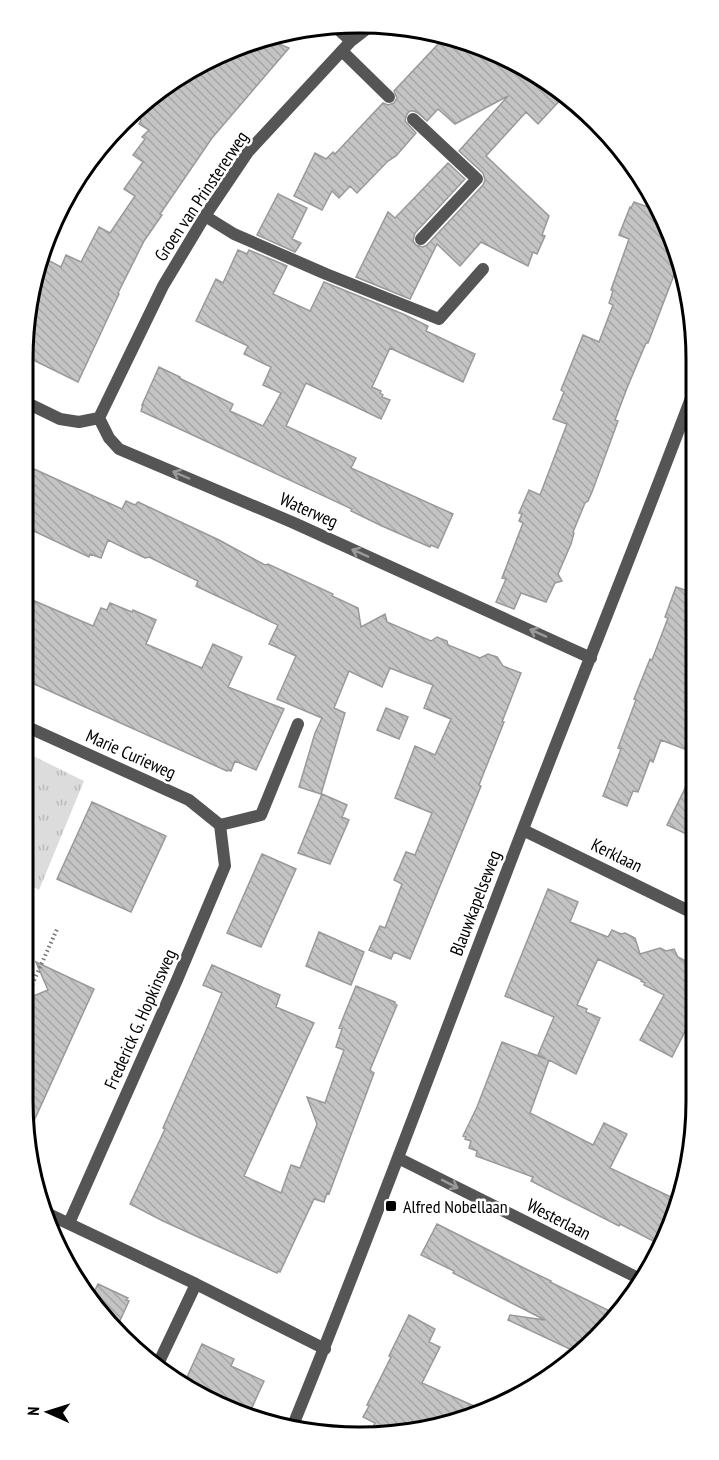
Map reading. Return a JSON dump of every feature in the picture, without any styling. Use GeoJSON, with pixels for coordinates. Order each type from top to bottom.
{"type":"FeatureCollection","features":[{"type":"Feature","properties":{"kind":"street","name":"Groen van Prinstererweg"},"geometry":{"type":"LineString","coordinates":[[99,417],[163,286],[205,216],[248,152],[351,41],[361,33]]}},
{"type":"Feature","properties":{"kind":"street"},"geometry":{"type":"LineString","coordinates":[[343,34],[351,41]]}},
{"type":"Feature","properties":{"kind":"street"},"geometry":{"type":"LineString","coordinates":[[342,51],[389,97]]}},
{"type":"Feature","properties":{"kind":"street"},"geometry":{"type":"LineString","coordinates":[[413,119],[477,179],[421,239]]}},
{"type":"Feature","properties":{"kind":"street"},"geometry":{"type":"LineString","coordinates":[[205,216],[234,234],[439,319],[483,268]]}},
{"type":"Feature","properties":{"kind":"street"},"geometry":{"type":"LineString","coordinates":[[33,406],[60,419],[79,422],[99,417]]}},
{"type":"Feature","properties":{"kind":"street","name":"Blauwkapelseweg"},"geometry":{"type":"LineString","coordinates":[[295,1421],[325,1348],[522,830],[686,411]]}},
{"type":"Feature","properties":{"kind":"street","name":"Waterweg"},"geometry":{"type":"LineString","coordinates":[[99,417],[109,438],[119,449],[294,523],[591,658]]}},
{"type":"Feature","properties":{"kind":"street"},"geometry":{"type":"LineString","coordinates":[[220,825],[261,815],[298,724]]}},
{"type":"Feature","properties":{"kind":"street","name":"Marie Curieweg"},"geometry":{"type":"LineString","coordinates":[[33,730],[189,800],[220,825]]}},
{"type":"Feature","properties":{"kind":"street","name":"Frederick G. Hopkinsweg"},"geometry":{"type":"LineString","coordinates":[[69,1223],[173,990],[225,866],[220,825]]}},
{"type":"Feature","properties":{"kind":"street","name":"Kerklaan"},"geometry":{"type":"LineString","coordinates":[[522,830],[686,910]]}},
{"type":"Feature","properties":{"kind":"street","name":"Westerlaan"},"geometry":{"type":"LineString","coordinates":[[398,1158],[635,1276]]}},
{"type":"Feature","properties":{"kind":"street"},"geometry":{"type":"LineString","coordinates":[[55,1217],[325,1348]]}},
{"type":"Feature","properties":{"kind":"street"},"geometry":{"type":"LineString","coordinates":[[160,1359],[196,1284]]}},
{"type":"Feature","properties":{"kind":"path"},"geometry":{"type":"LineString","coordinates":[[33,983],[58,927]]}},
{"type":"Feature","properties":{"kind":"green space"},"geometry":{"type":"Polygon","coordinates":[[[33,756],[84,781],[39,890],[33,887],[33,756]]]}},
{"type":"Feature","properties":{"kind":"building"},"geometry":{"type":"Polygon","coordinates":[[[439,43],[464,50],[504,67],[559,101],[538,124],[526,112],[486,156],[549,216],[542,235],[545,236],[537,254],[533,252],[528,266],[481,242],[460,266],[437,244],[410,299],[356,277],[388,212],[395,218],[448,163],[465,179],[415,233],[413,241],[416,245],[423,247],[427,245],[483,185],[485,180],[483,173],[459,151],[508,96],[455,124],[438,109],[427,121],[418,113],[410,111],[405,121],[416,133],[396,156],[388,161],[357,193],[350,186],[339,198],[332,191],[322,210],[294,196],[315,153],[326,159],[333,152],[335,154],[383,103],[388,105],[394,103],[397,98],[394,91],[439,43]]]}},
{"type":"Feature","properties":{"kind":"building"},"geometry":{"type":"Polygon","coordinates":[[[275,44],[289,48],[212,138],[160,214],[162,215],[144,241],[118,293],[78,382],[33,360],[36,317],[44,275],[48,260],[61,267],[66,255],[81,262],[99,227],[110,233],[135,196],[124,189],[143,162],[133,155],[145,139],[142,137],[149,130],[139,124],[140,118],[144,114],[161,100],[215,67],[275,44]]]}},
{"type":"Feature","properties":{"kind":"building"},"geometry":{"type":"Polygon","coordinates":[[[278,194],[307,208],[292,239],[301,243],[295,252],[257,235],[278,194]]]}},
{"type":"Feature","properties":{"kind":"building"},"geometry":{"type":"Polygon","coordinates":[[[634,202],[648,207],[661,235],[675,274],[648,343],[646,343],[627,388],[615,420],[618,421],[592,492],[573,532],[571,544],[558,574],[562,581],[555,583],[546,602],[521,593],[514,609],[496,602],[506,579],[502,578],[523,523],[519,521],[522,514],[519,513],[529,490],[540,495],[567,424],[553,419],[564,392],[561,390],[583,335],[599,342],[613,305],[609,303],[613,291],[611,290],[629,239],[619,235],[634,202]]]}},
{"type":"Feature","properties":{"kind":"building"},"geometry":{"type":"Polygon","coordinates":[[[238,250],[247,254],[249,250],[287,266],[273,294],[310,311],[324,282],[403,314],[428,326],[426,331],[475,354],[463,382],[390,348],[372,387],[381,391],[382,397],[390,400],[381,419],[306,383],[286,426],[356,458],[351,468],[453,514],[438,548],[431,545],[430,547],[382,526],[351,511],[352,509],[141,411],[159,367],[233,404],[230,411],[263,426],[281,393],[263,385],[271,367],[244,354],[248,346],[196,321],[216,279],[223,283],[238,250]]]}},
{"type":"Feature","properties":{"kind":"building"},"geometry":{"type":"Polygon","coordinates":[[[34,469],[122,509],[126,501],[135,505],[138,502],[219,540],[265,565],[268,564],[333,594],[332,596],[358,608],[361,627],[385,614],[387,622],[431,641],[437,637],[447,641],[448,645],[480,658],[488,654],[497,657],[503,666],[521,673],[479,785],[481,786],[410,959],[394,952],[391,959],[369,950],[380,926],[385,928],[402,884],[394,880],[406,852],[415,855],[432,813],[395,798],[415,746],[435,755],[451,719],[424,708],[433,685],[390,668],[382,687],[349,671],[334,708],[345,713],[321,794],[299,787],[315,733],[322,718],[277,699],[296,656],[269,644],[278,625],[196,586],[198,581],[108,540],[101,558],[90,554],[89,557],[33,531],[34,469]]]}},
{"type":"Feature","properties":{"kind":"building"},"geometry":{"type":"Polygon","coordinates":[[[676,587],[686,590],[686,750],[661,740],[653,762],[650,760],[638,792],[633,791],[627,806],[603,796],[621,749],[618,748],[636,700],[634,699],[668,618],[665,617],[676,587]]]}},
{"type":"Feature","properties":{"kind":"building"},"geometry":{"type":"Polygon","coordinates":[[[33,600],[93,626],[101,608],[107,610],[110,603],[132,612],[133,610],[156,620],[146,644],[202,668],[213,644],[242,657],[228,687],[284,709],[256,770],[235,761],[231,771],[33,684],[33,600]]]}},
{"type":"Feature","properties":{"kind":"building"},"geometry":{"type":"Polygon","coordinates":[[[386,708],[408,717],[399,739],[377,730],[386,708]]]}},
{"type":"Feature","properties":{"kind":"building"},"geometry":{"type":"Polygon","coordinates":[[[686,786],[686,834],[667,825],[686,786]]]}},
{"type":"Feature","properties":{"kind":"building"},"geometry":{"type":"Polygon","coordinates":[[[322,794],[347,805],[342,817],[349,820],[330,864],[298,853],[322,794]]]}},
{"type":"Feature","properties":{"kind":"building"},"geometry":{"type":"Polygon","coordinates":[[[92,802],[166,836],[131,912],[57,879],[92,802]]]}},
{"type":"Feature","properties":{"kind":"building"},"geometry":{"type":"Polygon","coordinates":[[[262,854],[296,869],[261,947],[227,933],[262,854]]]}},
{"type":"Feature","properties":{"kind":"building"},"geometry":{"type":"Polygon","coordinates":[[[548,889],[578,902],[570,922],[608,937],[612,930],[621,934],[625,933],[635,938],[640,954],[660,948],[666,951],[674,949],[678,957],[686,961],[686,1030],[672,1057],[640,1040],[664,995],[644,985],[642,980],[598,959],[577,1005],[600,1018],[576,1074],[549,1060],[530,1113],[593,1145],[604,1123],[627,1134],[610,1168],[671,1197],[654,1241],[531,1181],[533,1177],[476,1156],[477,1151],[469,1148],[471,1141],[463,1136],[477,1107],[502,1042],[546,1059],[538,1055],[554,1017],[505,996],[548,889]]]}},
{"type":"Feature","properties":{"kind":"building"},"geometry":{"type":"Polygon","coordinates":[[[319,932],[364,952],[351,985],[306,966],[319,932]]]}},
{"type":"Feature","properties":{"kind":"building"},"geometry":{"type":"Polygon","coordinates":[[[36,962],[94,989],[34,1121],[33,996],[48,990],[36,962]]]}},
{"type":"Feature","properties":{"kind":"building"},"geometry":{"type":"Polygon","coordinates":[[[212,965],[280,995],[276,1007],[314,1023],[244,1176],[281,1193],[291,1165],[300,1168],[317,1124],[307,1097],[325,1103],[344,1050],[336,1047],[342,1029],[339,1028],[356,986],[395,1002],[397,1005],[370,1070],[374,1073],[329,1194],[327,1193],[324,1202],[314,1199],[280,1272],[277,1273],[130,1204],[165,1129],[163,1128],[222,993],[203,985],[212,965]]]}},
{"type":"Feature","properties":{"kind":"building"},"geometry":{"type":"Polygon","coordinates":[[[437,1224],[609,1311],[571,1349],[508,1320],[510,1315],[545,1320],[421,1255],[437,1224]]]}},
{"type":"Feature","properties":{"kind":"building"},"geometry":{"type":"Polygon","coordinates":[[[98,1284],[128,1298],[126,1300],[129,1301],[120,1322],[114,1316],[95,1291],[98,1284]]]}},
{"type":"Feature","properties":{"kind":"building"},"geometry":{"type":"Polygon","coordinates":[[[409,1315],[435,1329],[429,1342],[440,1347],[422,1383],[474,1406],[423,1421],[374,1425],[375,1423],[363,1417],[391,1357],[389,1356],[409,1315]]]}},
{"type":"Feature","properties":{"kind":"building"},"geometry":{"type":"Polygon","coordinates":[[[202,1344],[234,1359],[231,1366],[264,1381],[251,1409],[215,1393],[187,1377],[202,1344]]]}},
{"type":"Feature","properties":{"kind":"place","name":"Alfred Nobellaan"},"geometry":{"type":"Point","coordinates":[391,1206]}}]}
